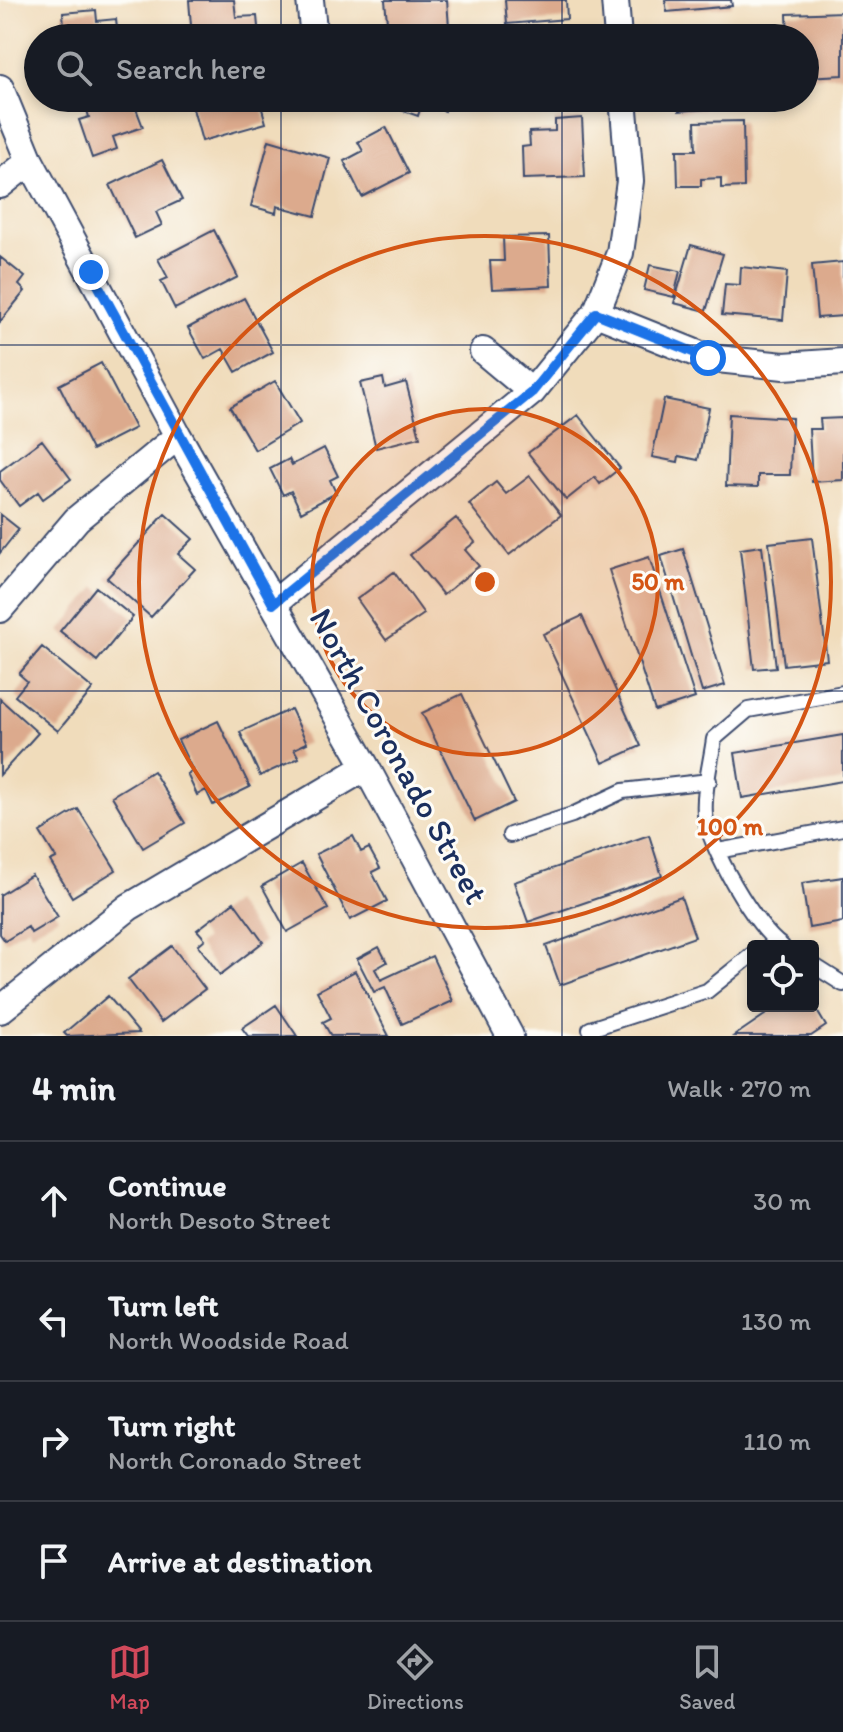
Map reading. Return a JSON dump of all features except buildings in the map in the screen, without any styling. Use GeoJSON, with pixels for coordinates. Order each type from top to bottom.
{"type":"FeatureCollection","features":[{"type":"Feature","properties":{"kind":"street"},"geometry":{"type":"LineString","coordinates":[[310,0],[313,24]]}},
{"type":"Feature","properties":{"kind":"street"},"geometry":{"type":"LineString","coordinates":[[615,0],[617,24]]}},
{"type":"Feature","properties":{"kind":"street","name":"North Coronado Street"},"geometry":{"type":"LineString","coordinates":[[0,88],[30,161],[178,436],[366,767],[501,1032]]}},
{"type":"Feature","properties":{"kind":"street"},"geometry":{"type":"LineString","coordinates":[[273,604],[532,392],[596,313],[620,253],[630,181],[624,112]]}},
{"type":"Feature","properties":{"kind":"street"},"geometry":{"type":"LineString","coordinates":[[0,185],[30,161]]}},
{"type":"Feature","properties":{"kind":"street"},"geometry":{"type":"LineString","coordinates":[[596,313],[708,358],[784,366],[843,362]]}},
{"type":"Feature","properties":{"kind":"street"},"geometry":{"type":"LineString","coordinates":[[483,351],[532,392]]}},
{"type":"Feature","properties":{"kind":"street"},"geometry":{"type":"LineString","coordinates":[[0,609],[77,519],[178,436]]}},
{"type":"Feature","properties":{"kind":"street"},"geometry":{"type":"LineString","coordinates":[[0,1010],[129,907],[366,767]]}},
{"type":"Feature","properties":{"kind":"lane"},"geometry":{"type":"LineString","coordinates":[[769,940],[729,876],[705,814],[714,739],[748,710],[843,693]]}},
{"type":"Feature","properties":{"kind":"lane"},"geometry":{"type":"LineString","coordinates":[[510,835],[572,815],[623,791],[709,781]]}},
{"type":"Feature","properties":{"kind":"lane"},"geometry":{"type":"LineString","coordinates":[[718,851],[843,828]]}},
{"type":"Feature","properties":{"kind":"lane"},"geometry":{"type":"LineString","coordinates":[[590,1029],[707,991],[747,959]]}},
{"type":"Feature","properties":{"kind":"lane"},"geometry":{"type":"LineString","coordinates":[[819,969],[843,984]]}},
{"type":"Feature","properties":{"kind":"route"},"geometry":{"type":"LineString","coordinates":[[91,272],[178,436],[273,604],[532,392],[596,313],[708,358]]}}]}
